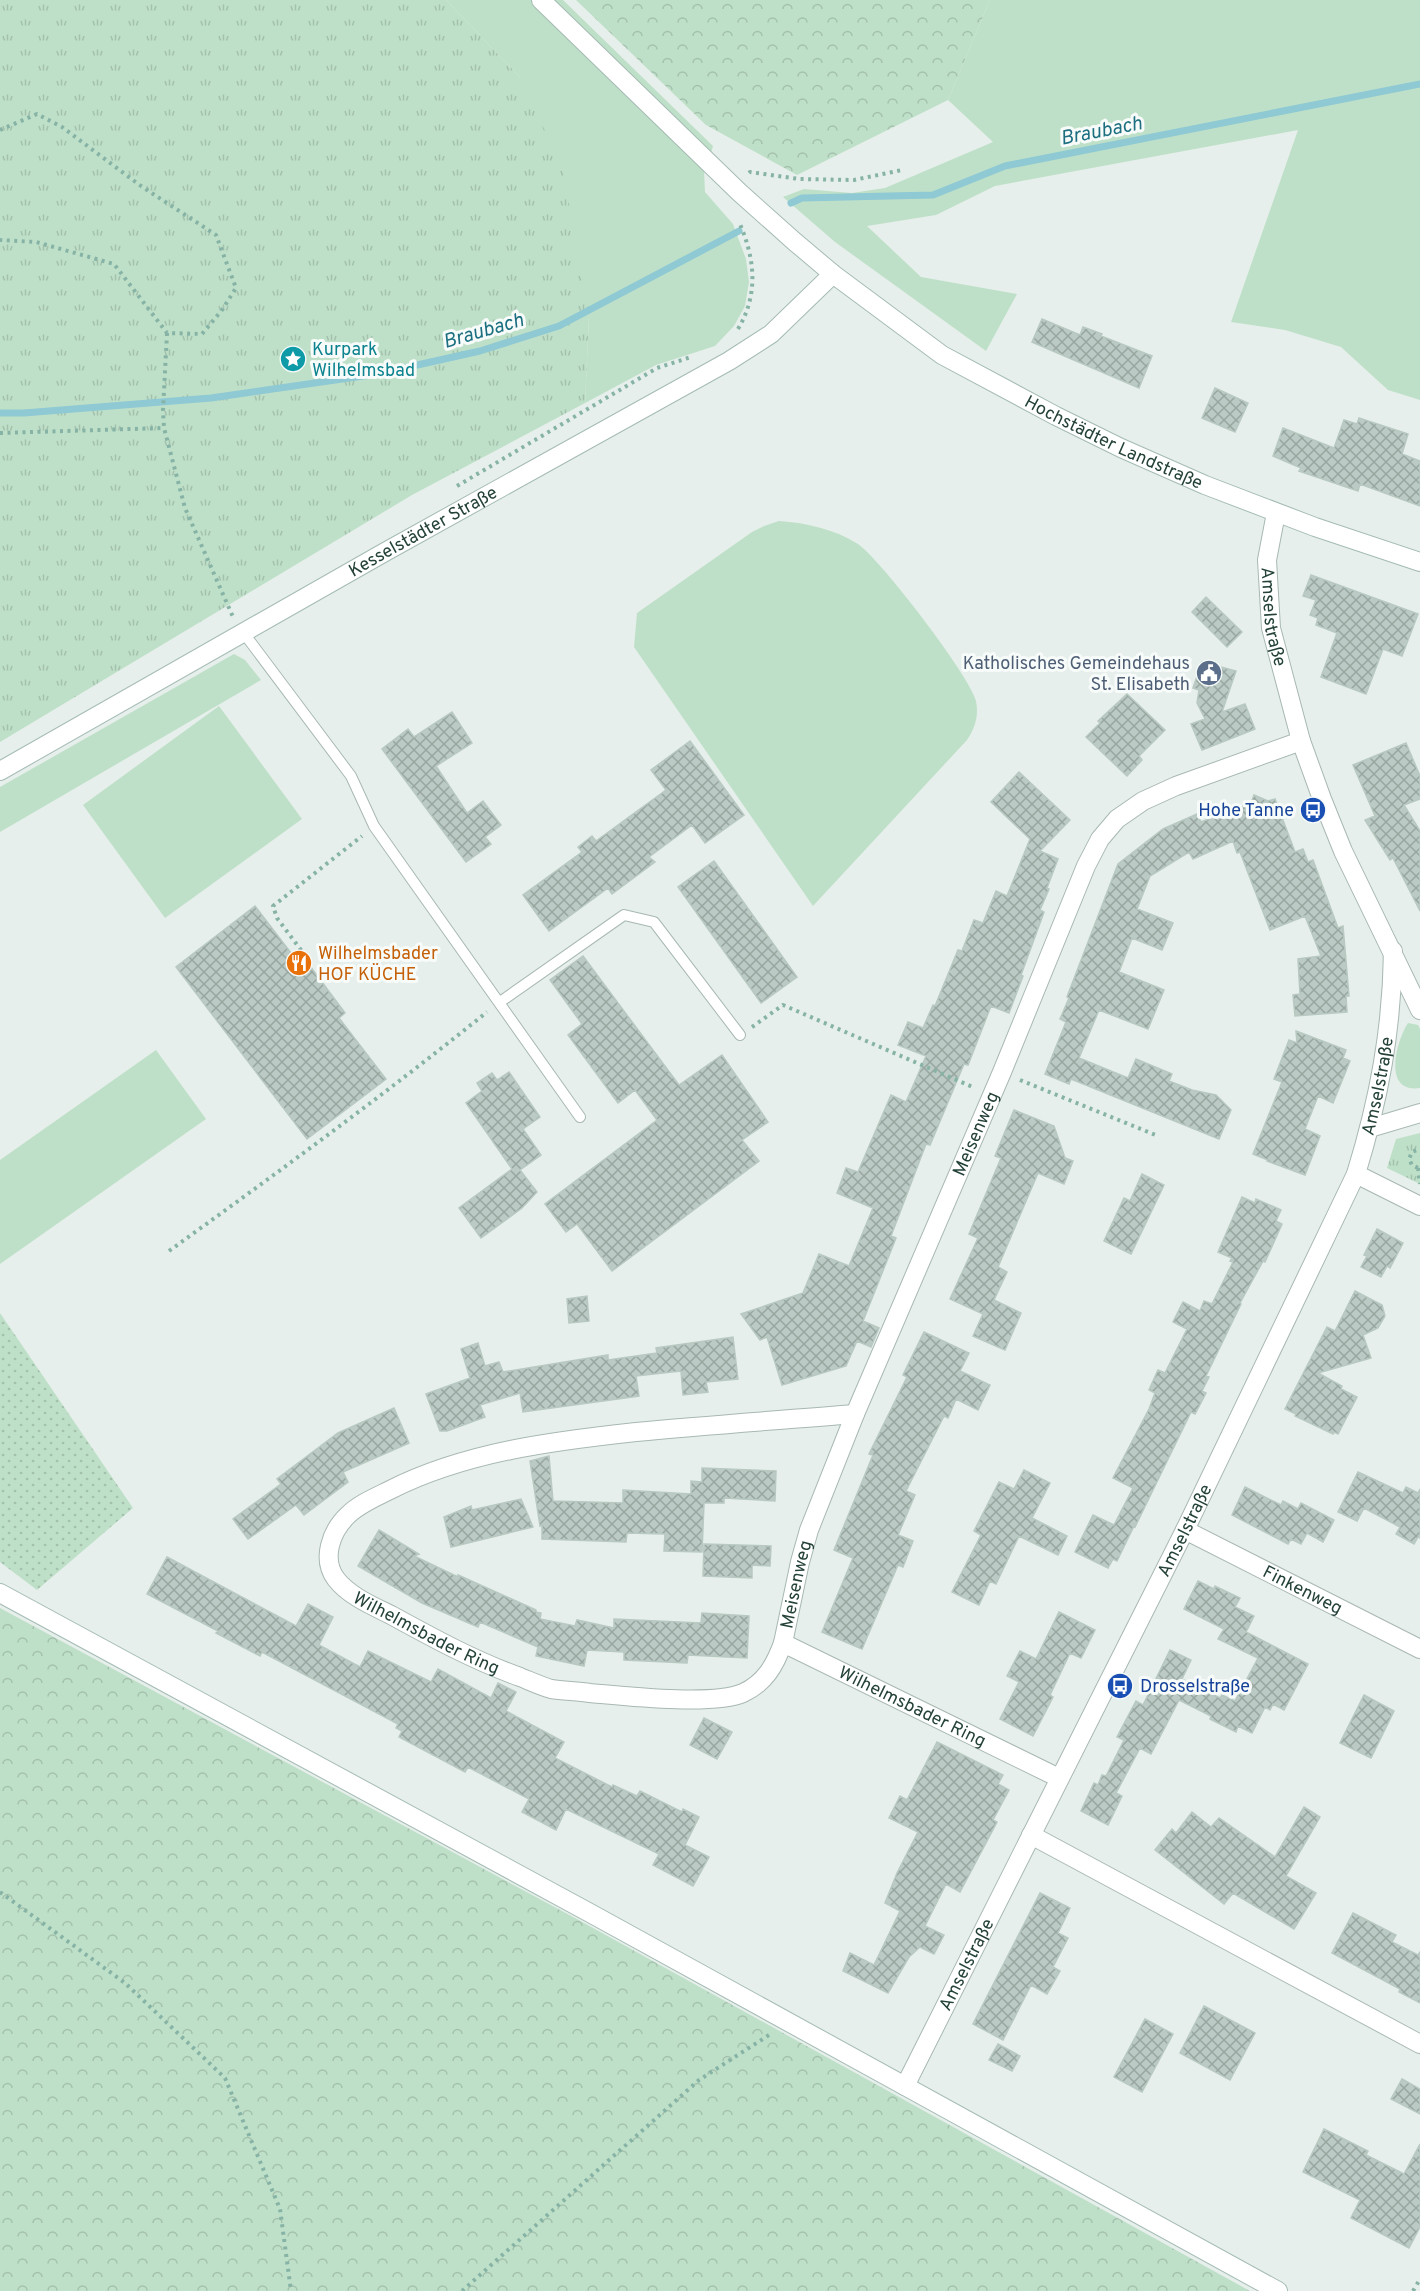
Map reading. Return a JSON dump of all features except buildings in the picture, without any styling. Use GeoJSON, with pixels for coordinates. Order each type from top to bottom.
{"type":"FeatureCollection","features":[{"type":"Feature","properties":{"kind":"street","name":"Hochstädter Landstraße"},"geometry":{"type":"LineString","coordinates":[[541,0],[739,192],[833,274],[942,355],[1121,448],[1276,513],[1420,562]]}},
{"type":"Feature","properties":{"kind":"street","name":"Kesselstädter Straße"},"geometry":{"type":"LineString","coordinates":[[0,771],[238,625],[737,356],[771,334],[833,274]]}},
{"type":"Feature","properties":{"kind":"street","name":"Amselstraße"},"geometry":{"type":"LineString","coordinates":[[1276,513],[1267,560],[1271,628],[1301,741],[1343,851],[1420,1010]]}},
{"type":"Feature","properties":{"kind":"street","name":"Meisenweg"},"geometry":{"type":"LineString","coordinates":[[783,1643],[809,1530],[855,1414],[993,1095],[1086,866],[1100,839],[1117,819],[1143,801],[1176,786],[1301,741]]}},
{"type":"Feature","properties":{"kind":"street","name":"Amselstraße"},"geometry":{"type":"LineString","coordinates":[[905,2086],[1185,1530],[1356,1174],[1370,1128],[1390,1030],[1393,951]]}},
{"type":"Feature","properties":{"kind":"street"},"geometry":{"type":"LineString","coordinates":[[1370,1128],[1420,1113]]}},
{"type":"Feature","properties":{"kind":"street"},"geometry":{"type":"LineString","coordinates":[[1356,1174],[1420,1206]]}},
{"type":"Feature","properties":{"kind":"street","name":"Wilhelmsbader Ring"},"geometry":{"type":"LineString","coordinates":[[855,1414],[599,1436],[496,1453],[455,1464],[404,1483],[349,1513],[340,1524],[328,1549],[329,1563],[336,1579],[356,1596],[500,1670],[551,1689],[635,1697],[716,1698],[742,1694],[766,1677],[776,1664],[783,1643],[1059,1779]]}},
{"type":"Feature","properties":{"kind":"street","name":"Finkenweg"},"geometry":{"type":"LineString","coordinates":[[1185,1530],[1420,1649]]}},
{"type":"Feature","properties":{"kind":"street"},"geometry":{"type":"LineString","coordinates":[[0,1593],[1278,2291]]}},
{"type":"Feature","properties":{"kind":"street"},"geometry":{"type":"LineString","coordinates":[[1031,1835],[1420,2044]]}},
{"type":"Feature","properties":{"kind":"lane"},"geometry":{"type":"LineString","coordinates":[[238,625],[351,776],[374,826],[580,1117]]}},
{"type":"Feature","properties":{"kind":"lane"},"geometry":{"type":"LineString","coordinates":[[500,1002],[624,915],[654,922],[740,1035]]}},
{"type":"Feature","properties":{"kind":"path"},"geometry":{"type":"LineString","coordinates":[[0,130],[37,114],[62,127],[141,186],[216,236],[236,288],[222,310],[202,334],[167,333]]}},
{"type":"Feature","properties":{"kind":"path"},"geometry":{"type":"LineString","coordinates":[[739,192],[750,171],[799,179],[854,180],[902,170]]}},
{"type":"Feature","properties":{"kind":"path"},"geometry":{"type":"LineString","coordinates":[[731,335],[739,328],[750,305],[753,282],[752,260],[745,236],[739,222],[732,214]]}},
{"type":"Feature","properties":{"kind":"path"},"geometry":{"type":"LineString","coordinates":[[0,240],[36,242],[114,264],[167,333],[164,428],[185,508],[238,625]]}},
{"type":"Feature","properties":{"kind":"path"},"geometry":{"type":"LineString","coordinates":[[450,489],[657,368],[697,355]]}},
{"type":"Feature","properties":{"kind":"path"},"geometry":{"type":"LineString","coordinates":[[0,433],[164,428]]}},
{"type":"Feature","properties":{"kind":"path"},"geometry":{"type":"LineString","coordinates":[[299,963],[304,954],[277,918],[273,906],[374,826]]}},
{"type":"Feature","properties":{"kind":"path"},"geometry":{"type":"LineString","coordinates":[[169,1251],[407,1076],[500,1002]]}},
{"type":"Feature","properties":{"kind":"path"},"geometry":{"type":"LineString","coordinates":[[740,1035],[783,1005],[993,1095]]}},
{"type":"Feature","properties":{"kind":"path"},"geometry":{"type":"LineString","coordinates":[[1002,1072],[1158,1136]]}},
{"type":"Feature","properties":{"kind":"path"},"geometry":{"type":"LineString","coordinates":[[1420,1149],[1412,1152],[1409,1159],[1412,1165],[1419,1167],[1420,1185]]}},
{"type":"Feature","properties":{"kind":"path"},"geometry":{"type":"LineString","coordinates":[[0,1892],[125,1983],[225,2078],[280,2209],[291,2291]]}},
{"type":"Feature","properties":{"kind":"path"},"geometry":{"type":"LineString","coordinates":[[462,2291],[699,2080],[769,2035],[791,2024]]}},
{"type":"Feature","properties":{"kind":"path"},"geometry":{"type":"LineString","coordinates":[[1413,2291],[1420,2279]]}},
{"type":"Feature","properties":{"kind":"green space","name":"Kurpark Wilhelmsbad"},"geometry":{"type":"Polygon","coordinates":[[[0,0],[446,0],[519,76],[563,169],[589,316],[585,403],[412,495],[0,742],[0,0]]]}},
{"type":"Feature","properties":{"kind":"green space"},"geometry":{"type":"Polygon","coordinates":[[[446,0],[533,0],[704,170],[705,192],[733,224],[746,259],[749,282],[745,306],[734,326],[715,346],[656,365],[585,403],[589,316],[519,76],[446,0]]]}},
{"type":"Feature","properties":{"kind":"green space"},"geometry":{"type":"Polygon","coordinates":[[[546,0],[563,0],[713,146],[711,153],[546,0]]]}},
{"type":"Feature","properties":{"kind":"green space"},"geometry":{"type":"Polygon","coordinates":[[[576,0],[990,0],[948,100],[797,175],[706,125],[576,0]]]}},
{"type":"Feature","properties":{"kind":"green space"},"geometry":{"type":"Polygon","coordinates":[[[990,0],[1420,0],[1420,400],[1388,390],[1341,347],[1285,330],[1231,322],[1298,130],[995,186],[936,215],[867,226],[921,277],[1017,294],[986,351],[835,242],[783,197],[804,189],[852,193],[885,188],[993,142],[948,100],[990,0]]]}},
{"type":"Feature","properties":{"kind":"green space"},"geometry":{"type":"Polygon","coordinates":[[[779,521],[800,523],[830,531],[858,544],[869,554],[942,644],[970,688],[977,706],[976,722],[967,740],[813,906],[634,647],[637,613],[752,532],[779,521]]]}},
{"type":"Feature","properties":{"kind":"green space"},"geometry":{"type":"Polygon","coordinates":[[[234,654],[245,660],[261,680],[0,832],[0,787],[234,654]]]}},
{"type":"Feature","properties":{"kind":"green space"},"geometry":{"type":"Polygon","coordinates":[[[219,706],[302,819],[165,918],[83,805],[219,706]]]}},
{"type":"Feature","properties":{"kind":"green space"},"geometry":{"type":"Polygon","coordinates":[[[1408,1023],[1418,1025],[1420,1029],[1420,1088],[1408,1088],[1400,1083],[1396,1075],[1395,1064],[1399,1042],[1408,1023]]]}},
{"type":"Feature","properties":{"kind":"green space"},"geometry":{"type":"Polygon","coordinates":[[[156,1050],[206,1119],[0,1264],[0,1160],[156,1050]]]}},
{"type":"Feature","properties":{"kind":"green space"},"geometry":{"type":"Polygon","coordinates":[[[1420,1133],[1420,1184],[1387,1168],[1396,1139],[1420,1133]]]}},
{"type":"Feature","properties":{"kind":"green space"},"geometry":{"type":"Polygon","coordinates":[[[0,1313],[133,1508],[37,1590],[0,1562],[0,1313]]]}},
{"type":"Feature","properties":{"kind":"green space"},"geometry":{"type":"Polygon","coordinates":[[[0,1608],[575,1918],[1250,2291],[0,2291],[0,1608]]]}},
{"type":"Feature","properties":{"kind":"waterway","name":"Braubach"},"geometry":{"type":"LineString","coordinates":[[791,203],[802,198],[933,195],[1005,166],[1420,84]]}},
{"type":"Feature","properties":{"kind":"waterway","name":"Braubach"},"geometry":{"type":"LineString","coordinates":[[0,413],[211,398],[377,374],[480,351],[559,326],[739,231]]}},
{"type":"Feature","properties":{"kind":"place","name":"Kurpark Wilhelmsbad"},"geometry":{"type":"Point","coordinates":[293,359]}},
{"type":"Feature","properties":{"kind":"place","name":"Katholisches Gemeindehaus St. Elisabeth"},"geometry":{"type":"Point","coordinates":[1209,673]}},
{"type":"Feature","properties":{"kind":"place","name":"Hohe Tanne"},"geometry":{"type":"Point","coordinates":[1313,810]}},
{"type":"Feature","properties":{"kind":"place","name":"Wilhelmsbader HOF KÜCHE"},"geometry":{"type":"Point","coordinates":[299,963]}},
{"type":"Feature","properties":{"kind":"place","name":"Drosselstraße"},"geometry":{"type":"Point","coordinates":[1120,1686]}}]}
